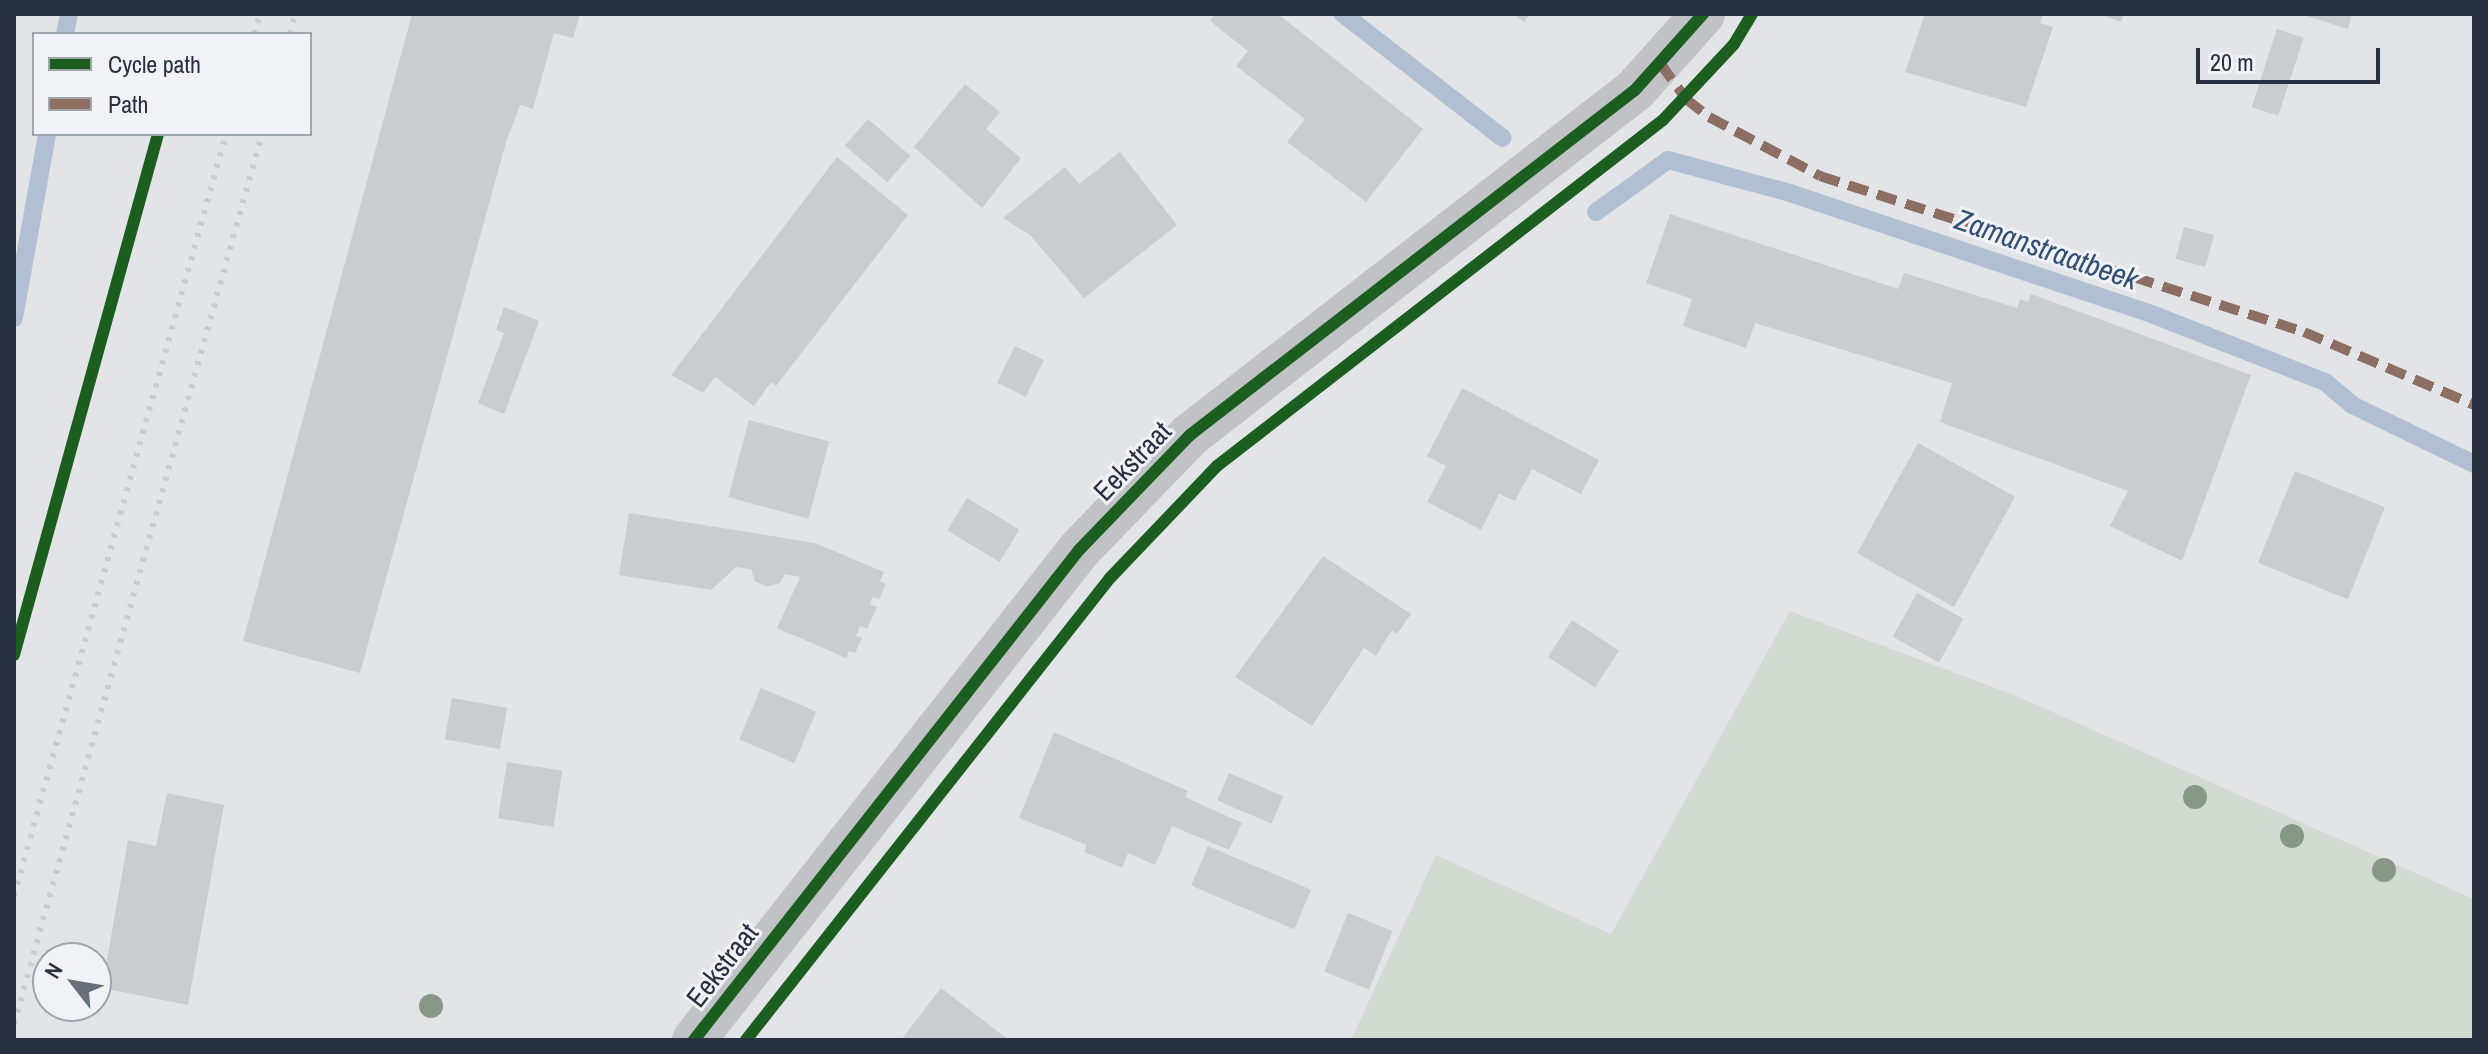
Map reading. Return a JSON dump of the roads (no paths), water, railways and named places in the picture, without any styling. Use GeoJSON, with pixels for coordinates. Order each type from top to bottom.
{"type":"FeatureCollection","features":[{"type":"Feature","properties":{"kind":"street","name":"Eekstraat"},"geometry":{"type":"LineString","coordinates":[[694,1040],[1079,550],[1190,435],[1635,90],[1703,14]]}},
{"type":"Feature","properties":{"kind":"waterway","name":"Zamanstraatbeek"},"geometry":{"type":"LineString","coordinates":[[65,32],[69,14]]}},
{"type":"Feature","properties":{"kind":"waterway","name":"Zamanstraatbeek"},"geometry":{"type":"LineString","coordinates":[[1343,14],[1503,138]]}},
{"type":"Feature","properties":{"kind":"waterway","name":"Zamanstraatbeek"},"geometry":{"type":"LineString","coordinates":[[14,318],[47,136]]}},
{"type":"Feature","properties":{"kind":"waterway","name":"Zamanstraatbeek"},"geometry":{"type":"LineString","coordinates":[[1596,212],[1668,160],[1787,192],[2154,315],[2325,382],[2352,405],[2474,464]]}},
{"type":"Feature","properties":{"kind":"railway"},"geometry":{"type":"LineString","coordinates":[[255,32],[260,14]]}},
{"type":"Feature","properties":{"kind":"railway"},"geometry":{"type":"LineString","coordinates":[[290,32],[295,14]]}},
{"type":"Feature","properties":{"kind":"railway"},"geometry":{"type":"LineString","coordinates":[[14,896],[225,136]]}},
{"type":"Feature","properties":{"kind":"railway"},"geometry":{"type":"LineString","coordinates":[[14,1024],[261,136]]}}]}
